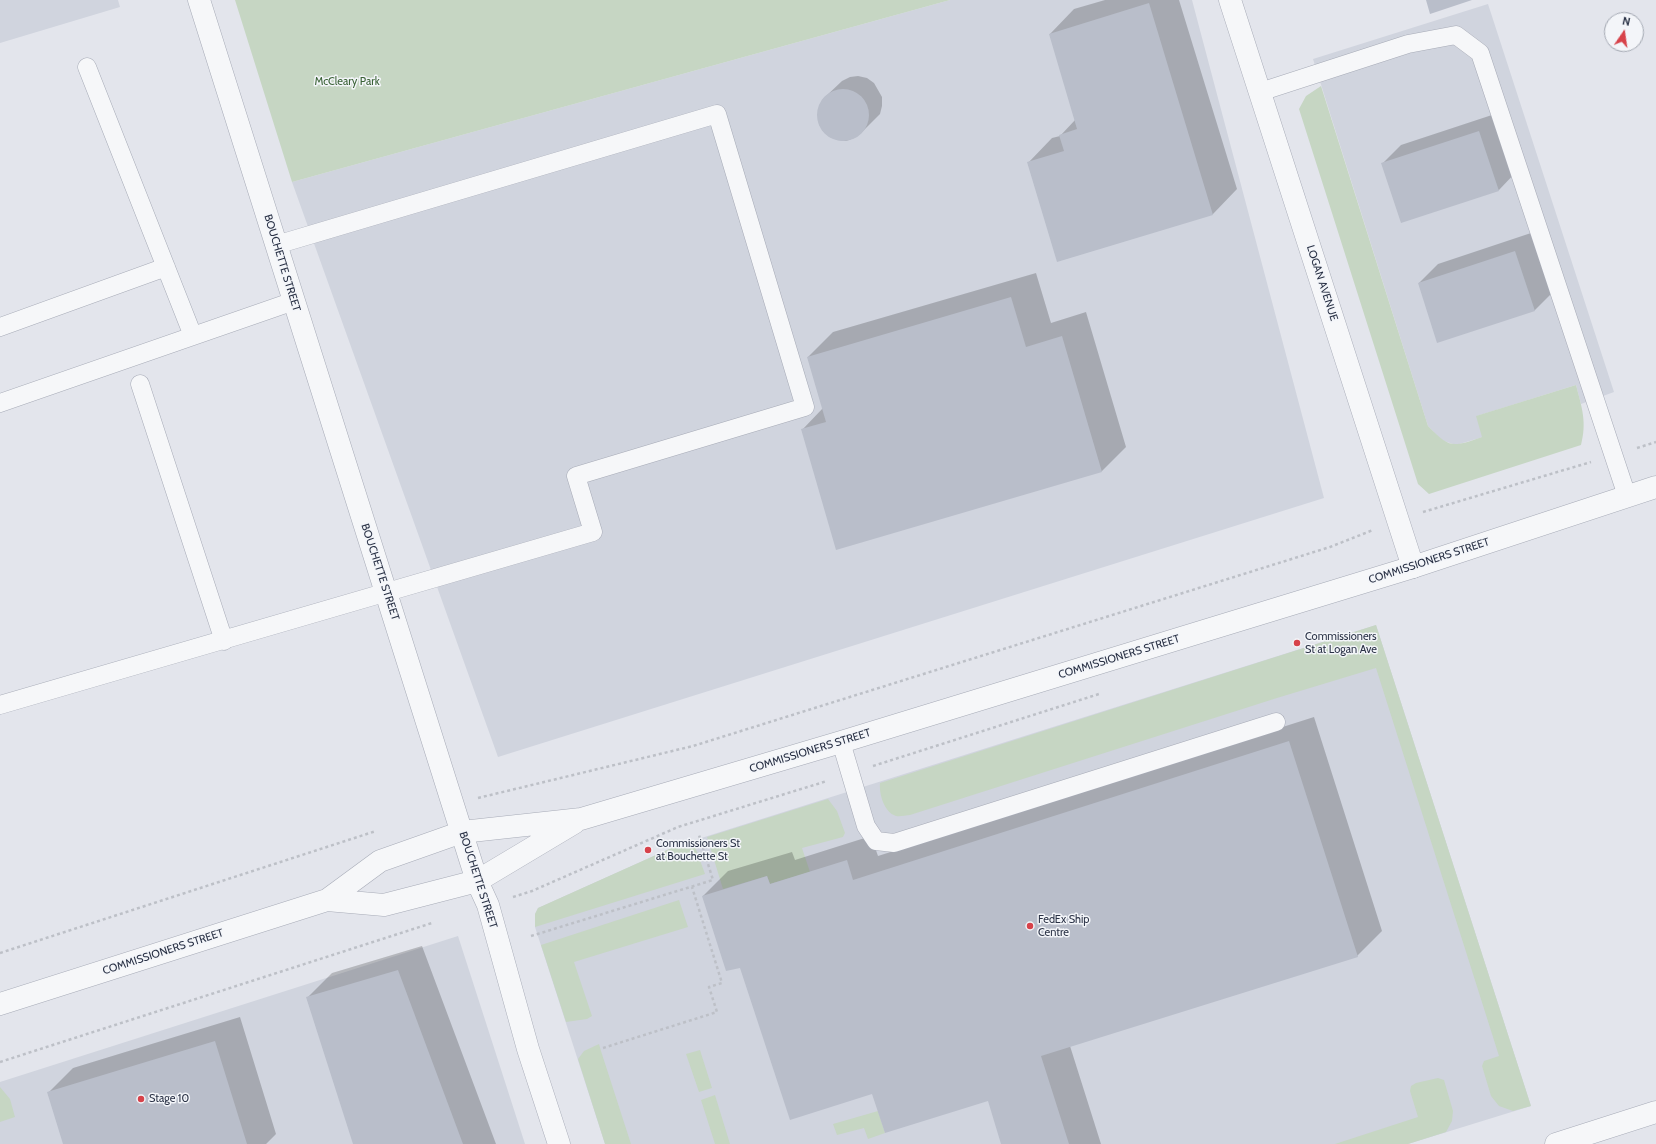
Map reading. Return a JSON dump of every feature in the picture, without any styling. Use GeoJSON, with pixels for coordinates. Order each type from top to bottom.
{"type":"FeatureCollection","features":[{"type":"Feature","properties":{"kind":"street","name":"BOUCHETTE STREET"},"geometry":{"type":"LineString","coordinates":[[199,0],[477,881],[488,905],[528,1049],[559,1144]]}},
{"type":"Feature","properties":{"kind":"street","name":"LOGAN AVENUE"},"geometry":{"type":"LineString","coordinates":[[1230,0],[1414,567]]}},
{"type":"Feature","properties":{"kind":"street","name":"COMMISSIONERS STREET"},"geometry":{"type":"LineString","coordinates":[[0,1004],[327,900],[380,861],[462,832],[581,819],[841,742],[1414,567],[1656,487]]}},
{"type":"Feature","properties":{"kind":"street","name":"COMMISSIONERS STREET"},"geometry":{"type":"LineString","coordinates":[[327,900],[384,905],[477,881],[581,819]]}},
{"type":"Feature","properties":{"kind":"street"},"geometry":{"type":"LineString","coordinates":[[1556,1144],[1656,1112]]}},
{"type":"Feature","properties":{"kind":"lane"},"geometry":{"type":"LineString","coordinates":[[1260,92],[1408,44],[1456,35],[1480,53],[1627,496]]}},
{"type":"Feature","properties":{"kind":"lane"},"geometry":{"type":"LineString","coordinates":[[87,67],[193,336]]}},
{"type":"Feature","properties":{"kind":"lane"},"geometry":{"type":"LineString","coordinates":[[0,705],[593,532],[576,476],[805,407],[717,114],[276,245]]}},
{"type":"Feature","properties":{"kind":"lane"},"geometry":{"type":"LineString","coordinates":[[0,327],[166,266]]}},
{"type":"Feature","properties":{"kind":"lane"},"geometry":{"type":"LineString","coordinates":[[0,403],[294,301]]}},
{"type":"Feature","properties":{"kind":"lane"},"geometry":{"type":"LineString","coordinates":[[140,384],[224,640]]}},
{"type":"Feature","properties":{"kind":"lane"},"geometry":{"type":"LineString","coordinates":[[841,742],[866,826],[876,841],[894,843],[1276,722]]}},
{"type":"Feature","properties":{"kind":"path"},"geometry":{"type":"LineString","coordinates":[[454,806],[475,799],[693,746],[1330,547],[1398,519],[1656,442]]}},
{"type":"Feature","properties":{"kind":"path"},"geometry":{"type":"LineString","coordinates":[[0,953],[382,830]]}},
{"type":"Feature","properties":{"kind":"path"},"geometry":{"type":"LineString","coordinates":[[531,936],[713,880],[699,835]]}},
{"type":"Feature","properties":{"kind":"path"},"geometry":{"type":"LineString","coordinates":[[603,1048],[717,1012],[709,987],[722,983],[692,887]]}},
{"type":"Feature","properties":{"kind":"shaded area"},"geometry":{"type":"Polygon","coordinates":[[[0,0],[118,0],[120,7],[0,43],[0,0]]]}},
{"type":"Feature","properties":{"kind":"shaded area"},"geometry":{"type":"Polygon","coordinates":[[[950,0],[1192,0],[1324,498],[498,757],[292,182],[950,0]]]}},
{"type":"Feature","properties":{"kind":"shaded area"},"geometry":{"type":"Polygon","coordinates":[[[1488,4],[1614,392],[1581,404],[1576,385],[1477,416],[1483,437],[1456,445],[1441,440],[1428,426],[1313,59],[1488,4]]]}},
{"type":"Feature","properties":{"kind":"shaded area"},"geometry":{"type":"Polygon","coordinates":[[[1376,625],[1531,1106],[1408,1144],[605,1144],[535,927],[535,914],[538,908],[676,846],[1376,625]]]}},
{"type":"Feature","properties":{"kind":"shaded area"},"geometry":{"type":"Polygon","coordinates":[[[458,936],[525,1144],[0,1144],[0,1082],[458,936]]]}},
{"type":"Feature","properties":{"kind":"green space","name":"McCleary Park"},"geometry":{"type":"Polygon","coordinates":[[[235,0],[950,0],[292,182],[235,0]]]}},
{"type":"Feature","properties":{"kind":"green space"},"geometry":{"type":"Polygon","coordinates":[[[1321,86],[1428,426],[1447,442],[1452,444],[1464,443],[1482,437],[1476,416],[1576,385],[1584,422],[1581,445],[1429,494],[1418,484],[1299,109],[1306,96],[1321,86]]]}},
{"type":"Feature","properties":{"kind":"green space"},"geometry":{"type":"Polygon","coordinates":[[[1376,625],[1531,1106],[1513,1111],[1499,1106],[1491,1096],[1482,1066],[1484,1061],[1499,1056],[1376,668],[910,815],[896,816],[888,811],[883,802],[880,792],[880,783],[1376,625]]]}},
{"type":"Feature","properties":{"kind":"green space"},"geometry":{"type":"Polygon","coordinates":[[[828,799],[837,811],[845,833],[843,837],[802,848],[810,872],[770,884],[767,876],[723,889],[707,837],[828,799]]]}},
{"type":"Feature","properties":{"kind":"green space"},"geometry":{"type":"Polygon","coordinates":[[[693,841],[705,874],[535,927],[535,914],[538,908],[676,846],[693,841]]]}},
{"type":"Feature","properties":{"kind":"green space"},"geometry":{"type":"Polygon","coordinates":[[[679,900],[688,927],[574,962],[592,1016],[587,1019],[566,1022],[541,945],[679,900]]]}},
{"type":"Feature","properties":{"kind":"green space"},"geometry":{"type":"Polygon","coordinates":[[[599,1044],[631,1144],[605,1144],[578,1059],[584,1051],[599,1044]]]}},
{"type":"Feature","properties":{"kind":"green space"},"geometry":{"type":"Polygon","coordinates":[[[700,1050],[712,1088],[699,1092],[686,1054],[700,1050]]]}},
{"type":"Feature","properties":{"kind":"green space"},"geometry":{"type":"Polygon","coordinates":[[[1438,1078],[1444,1080],[1453,1111],[1452,1121],[1446,1132],[1408,1144],[1335,1144],[1418,1117],[1410,1091],[1411,1086],[1416,1083],[1438,1078]]]}},
{"type":"Feature","properties":{"kind":"green space"},"geometry":{"type":"Polygon","coordinates":[[[0,1087],[10,1099],[15,1117],[0,1122],[0,1087]]]}},
{"type":"Feature","properties":{"kind":"green space"},"geometry":{"type":"Polygon","coordinates":[[[715,1095],[730,1144],[715,1144],[701,1100],[715,1095]]]}},
{"type":"Feature","properties":{"kind":"green space"},"geometry":{"type":"Polygon","coordinates":[[[878,1111],[885,1133],[868,1139],[864,1128],[837,1135],[833,1124],[878,1111]]]}},
{"type":"Feature","properties":{"kind":"building"},"geometry":{"type":"Polygon","coordinates":[[[1426,0],[1472,0],[1430,14],[1426,0]]]}},
{"type":"Feature","properties":{"kind":"building"},"geometry":{"type":"Polygon","coordinates":[[[1149,3],[1213,215],[1057,262],[1027,162],[1064,151],[1059,135],[1077,129],[1049,34],[1149,3]]]}},
{"type":"Feature","properties":{"kind":"building"},"geometry":{"type":"Polygon","coordinates":[[[838,89],[848,89],[862,96],[869,110],[869,120],[862,134],[848,141],[838,141],[828,137],[821,130],[817,120],[817,110],[821,100],[828,93],[838,89]]]}},
{"type":"Feature","properties":{"kind":"building"},"geometry":{"type":"Polygon","coordinates":[[[1479,131],[1499,191],[1401,223],[1381,163],[1479,131]]]}},
{"type":"Feature","properties":{"kind":"building"},"geometry":{"type":"Polygon","coordinates":[[[1515,251],[1535,311],[1437,343],[1418,283],[1515,251]]]}},
{"type":"Feature","properties":{"kind":"building"},"geometry":{"type":"Polygon","coordinates":[[[1011,297],[1026,347],[1062,336],[1102,472],[836,550],[801,429],[826,422],[807,357],[1011,297]]]}},
{"type":"Feature","properties":{"kind":"building","name":"FedEx Ship Centre"},"geometry":{"type":"Polygon","coordinates":[[[1289,741],[1358,957],[1041,1056],[1069,1144],[1001,1144],[988,1101],[885,1133],[872,1094],[790,1120],[740,968],[726,971],[702,896],[767,876],[770,884],[847,860],[853,880],[1289,741]]]}},
{"type":"Feature","properties":{"kind":"building"},"geometry":{"type":"Polygon","coordinates":[[[398,970],[463,1144],[353,1144],[306,997],[398,970]]]}},
{"type":"Feature","properties":{"kind":"building","name":"Stage 10"},"geometry":{"type":"Polygon","coordinates":[[[215,1041],[247,1144],[63,1144],[47,1092],[215,1041]]]}},
{"type":"Feature","properties":{"kind":"place","name":"Commissioners St at Logan Ave"},"geometry":{"type":"Point","coordinates":[1297,643]}},
{"type":"Feature","properties":{"kind":"place","name":"Commissioners St at Bouchette St"},"geometry":{"type":"Point","coordinates":[648,850]}},
{"type":"Feature","properties":{"kind":"place","name":"FedEx Ship Centre"},"geometry":{"type":"Point","coordinates":[1030,926]}},
{"type":"Feature","properties":{"kind":"place","name":"Stage 10"},"geometry":{"type":"Point","coordinates":[141,1099]}}]}
